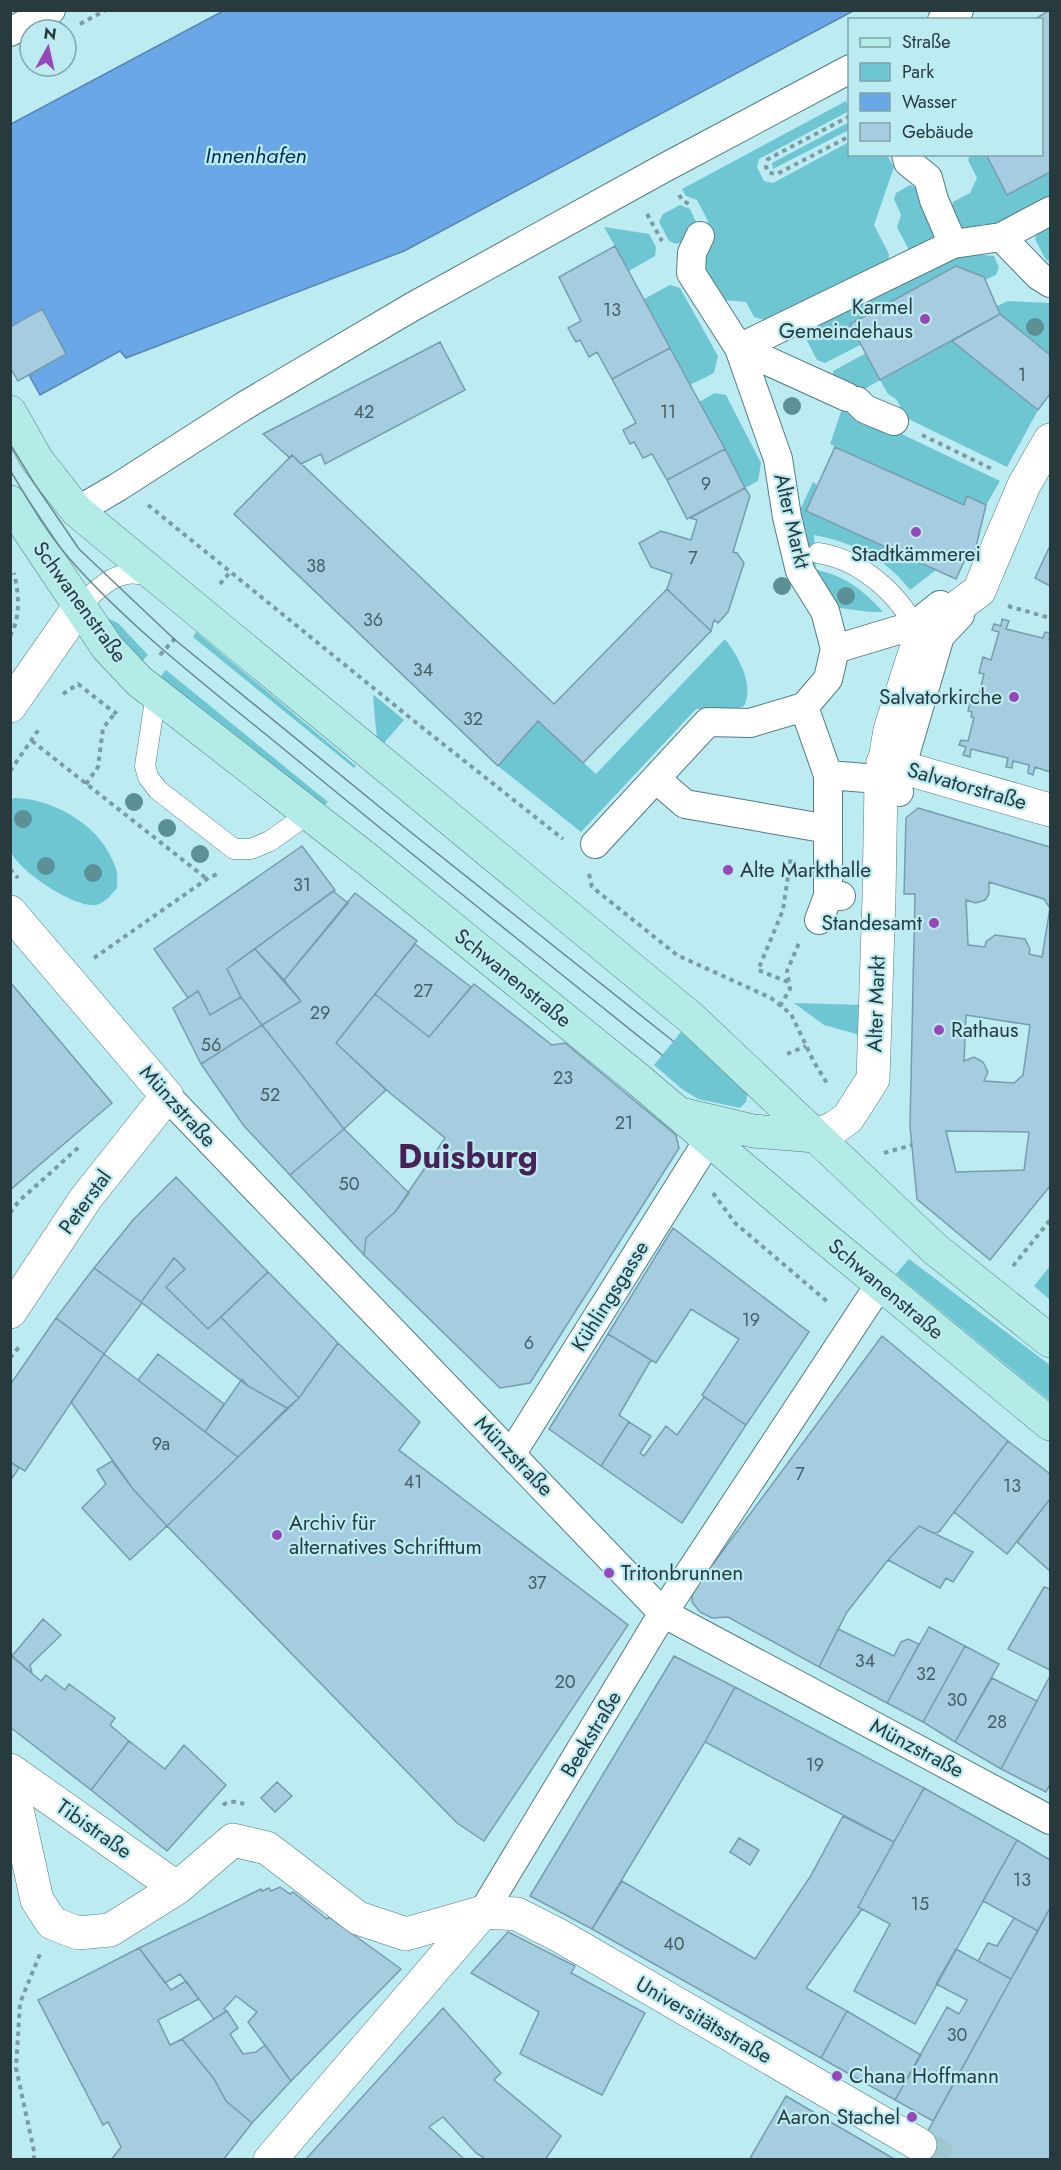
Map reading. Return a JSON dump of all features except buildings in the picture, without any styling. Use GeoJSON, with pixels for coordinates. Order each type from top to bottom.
{"type":"FeatureCollection","features":[{"type":"Feature","properties":{"kind":"main road"},"geometry":{"type":"LineString","coordinates":[[10,412],[37,460],[77,511],[690,1017],[935,1249],[1050,1341]]}},
{"type":"Feature","properties":{"kind":"main road","name":"Schwanenstraße"},"geometry":{"type":"LineString","coordinates":[[10,502],[106,647],[140,681],[368,860],[680,1114],[880,1284],[1050,1424]]}},
{"type":"Feature","properties":{"kind":"main road"},"geometry":{"type":"LineString","coordinates":[[680,1114],[753,1131],[815,1136]]}},
{"type":"Feature","properties":{"kind":"street"},"geometry":{"type":"LineString","coordinates":[[10,32],[51,10]]}},
{"type":"Feature","properties":{"kind":"street"},"geometry":{"type":"LineString","coordinates":[[945,18],[959,10]]}},
{"type":"Feature","properties":{"kind":"street"},"geometry":{"type":"LineString","coordinates":[[77,511],[244,406],[412,307],[848,70]]}},
{"type":"Feature","properties":{"kind":"street"},"geometry":{"type":"LineString","coordinates":[[906,156],[908,162],[928,178],[934,200],[953,244]]}},
{"type":"Feature","properties":{"kind":"street"},"geometry":{"type":"LineString","coordinates":[[739,348],[953,244],[1001,237],[1050,211]]}},
{"type":"Feature","properties":{"kind":"street","name":"Alter Markt"},"geometry":{"type":"LineString","coordinates":[[700,236],[692,253],[691,273],[739,348],[778,459],[787,517],[800,571],[825,611],[835,649],[828,680],[804,707]]}},
{"type":"Feature","properties":{"kind":"street"},"geometry":{"type":"LineString","coordinates":[[1001,237],[1038,276],[1050,283]]}},
{"type":"Feature","properties":{"kind":"street"},"geometry":{"type":"LineString","coordinates":[[739,348],[852,399],[866,409],[904,426]]}},
{"type":"Feature","properties":{"kind":"street"},"geometry":{"type":"LineString","coordinates":[[828,775],[866,778],[899,774],[940,636],[958,616],[986,595],[1024,485],[1050,440]]}},
{"type":"Feature","properties":{"kind":"street","name":"Alter Markt"},"geometry":{"type":"LineString","coordinates":[[815,1136],[834,1128],[848,1118],[873,1079],[877,980],[899,774],[890,730],[917,632],[986,595]]}},
{"type":"Feature","properties":{"kind":"street"},"geometry":{"type":"LineString","coordinates":[[10,706],[79,607]]}},
{"type":"Feature","properties":{"kind":"street"},"geometry":{"type":"LineString","coordinates":[[835,649],[917,632]]}},
{"type":"Feature","properties":{"kind":"street"},"geometry":{"type":"LineString","coordinates":[[583,851],[656,779],[708,722],[750,723],[804,707],[828,775],[828,829],[823,912]]}},
{"type":"Feature","properties":{"kind":"street","name":"Salvatorstraße"},"geometry":{"type":"LineString","coordinates":[[899,774],[1050,810]]}},
{"type":"Feature","properties":{"kind":"street"},"geometry":{"type":"LineString","coordinates":[[656,779],[685,804],[796,830],[828,829]]}},
{"type":"Feature","properties":{"kind":"street","name":"Münzstraße"},"geometry":{"type":"LineString","coordinates":[[10,912],[167,1096],[663,1613],[1050,1820]]}},
{"type":"Feature","properties":{"kind":"street","name":"Peterstal"},"geometry":{"type":"LineString","coordinates":[[10,1312],[86,1198],[167,1096]]}},
{"type":"Feature","properties":{"kind":"street","name":"Kühlingsgasse"},"geometry":{"type":"LineString","coordinates":[[512,1454],[709,1139]]}},
{"type":"Feature","properties":{"kind":"street","name":"Beekstraße"},"geometry":{"type":"LineString","coordinates":[[270,2160],[483,1912],[663,1613],[880,1284]]}},
{"type":"Feature","properties":{"kind":"street","name":"Tibistraße"},"geometry":{"type":"LineString","coordinates":[[10,1770],[177,1888]]}},
{"type":"Feature","properties":{"kind":"street"},"geometry":{"type":"LineString","coordinates":[[10,1778],[37,1900],[52,1923],[78,1933],[110,1930],[177,1888]]}},
{"type":"Feature","properties":{"kind":"street","name":"Universitätsstraße"},"geometry":{"type":"LineString","coordinates":[[177,1888],[233,1840],[267,1848],[358,1918],[406,1934],[483,1912],[517,1914],[560,1936],[920,2145]]}},
{"type":"Feature","properties":{"kind":"lane"},"geometry":{"type":"LineString","coordinates":[[818,553],[845,560],[860,569],[885,589],[917,632]]}},
{"type":"Feature","properties":{"kind":"lane"},"geometry":{"type":"LineString","coordinates":[[79,607],[98,588],[128,573],[140,572],[164,584]]}},
{"type":"Feature","properties":{"kind":"lane"},"geometry":{"type":"LineString","coordinates":[[156,693],[145,766],[148,777],[158,790],[234,849],[251,849],[270,841],[308,814]]}},
{"type":"Feature","properties":{"kind":"path"},"geometry":{"type":"LineString","coordinates":[[78,25],[106,10]]}},
{"type":"Feature","properties":{"kind":"path"},"geometry":{"type":"LineString","coordinates":[[848,118],[768,159],[766,167],[769,173],[777,174],[848,137]]}},
{"type":"Feature","properties":{"kind":"path"},"geometry":{"type":"LineString","coordinates":[[631,186],[667,249]]}},
{"type":"Feature","properties":{"kind":"path"},"geometry":{"type":"LineString","coordinates":[[904,426],[1024,485]]}},
{"type":"Feature","properties":{"kind":"path"},"geometry":{"type":"LineString","coordinates":[[118,487],[142,500],[414,722],[583,851],[592,887],[677,955],[771,998],[791,1014],[806,1046],[848,1118]]}},
{"type":"Feature","properties":{"kind":"path"},"geometry":{"type":"LineString","coordinates":[[10,636],[16,626],[18,601],[13,570]]}},
{"type":"Feature","properties":{"kind":"path"},"geometry":{"type":"LineString","coordinates":[[986,595],[1050,618]]}},
{"type":"Feature","properties":{"kind":"path"},"geometry":{"type":"LineString","coordinates":[[57,699],[78,684],[115,712]]}},
{"type":"Feature","properties":{"kind":"path"},"geometry":{"type":"LineString","coordinates":[[86,784],[98,767],[103,728],[121,705]]}},
{"type":"Feature","properties":{"kind":"path"},"geometry":{"type":"LineString","coordinates":[[10,771],[42,724]]}},
{"type":"Feature","properties":{"kind":"path"},"geometry":{"type":"LineString","coordinates":[[32,741],[207,879]]}},
{"type":"Feature","properties":{"kind":"path"},"geometry":{"type":"LineString","coordinates":[[67,978],[207,879],[224,870]]}},
{"type":"Feature","properties":{"kind":"path"},"geometry":{"type":"LineString","coordinates":[[788,982],[758,970],[783,910],[789,870]]}},
{"type":"Feature","properties":{"kind":"path"},"geometry":{"type":"LineString","coordinates":[[780,1006],[790,989],[787,971],[823,912]]}},
{"type":"Feature","properties":{"kind":"path"},"geometry":{"type":"LineString","coordinates":[[787,1054],[806,1046]]}},
{"type":"Feature","properties":{"kind":"path"},"geometry":{"type":"LineString","coordinates":[[10,1213],[19,1201],[88,1139]]}},
{"type":"Feature","properties":{"kind":"path"},"geometry":{"type":"LineString","coordinates":[[876,1156],[912,1145]]}},
{"type":"Feature","properties":{"kind":"path"},"geometry":{"type":"LineString","coordinates":[[712,1192],[735,1223],[828,1303],[862,1310]]}},
{"type":"Feature","properties":{"kind":"path"},"geometry":{"type":"LineString","coordinates":[[1011,1267],[1050,1220]]}},
{"type":"Feature","properties":{"kind":"path"},"geometry":{"type":"LineString","coordinates":[[748,1244],[753,1239]]}},
{"type":"Feature","properties":{"kind":"path"},"geometry":{"type":"LineString","coordinates":[[34,1949],[50,1955]]}},
{"type":"Feature","properties":{"kind":"path"},"geometry":{"type":"LineString","coordinates":[[34,2160],[16,2068],[20,2003],[40,1953]]}},
{"type":"Feature","properties":{"kind":"green space"},"geometry":{"type":"Polygon","coordinates":[[[846,101],[848,112],[759,159],[757,167],[764,181],[773,183],[848,143],[848,156],[888,156],[894,167],[874,225],[889,254],[888,263],[771,322],[754,317],[746,302],[724,300],[700,262],[708,221],[697,200],[686,196],[682,189],[846,101]]]}},
{"type":"Feature","properties":{"kind":"green space"},"geometry":{"type":"Polygon","coordinates":[[[848,123],[848,131],[773,169],[772,163],[848,123]]]}},
{"type":"Feature","properties":{"kind":"green space"},"geometry":{"type":"Polygon","coordinates":[[[970,156],[987,156],[1007,195],[1050,172],[1050,197],[998,227],[983,224],[967,231],[959,229],[950,213],[953,202],[970,193],[977,178],[968,160],[970,156]]]}},
{"type":"Feature","properties":{"kind":"green space"},"geometry":{"type":"Polygon","coordinates":[[[910,185],[917,188],[935,233],[933,242],[909,250],[897,227],[901,215],[894,199],[896,193],[910,185]]]}},
{"type":"Feature","properties":{"kind":"green space"},"geometry":{"type":"Polygon","coordinates":[[[680,205],[690,209],[698,226],[696,235],[677,244],[669,241],[659,222],[663,214],[680,205]]]}},
{"type":"Feature","properties":{"kind":"green space"},"geometry":{"type":"Polygon","coordinates":[[[1050,225],[1050,261],[1046,260],[1035,239],[1038,232],[1050,225]]]}},
{"type":"Feature","properties":{"kind":"green space"},"geometry":{"type":"Polygon","coordinates":[[[604,227],[649,234],[656,247],[655,256],[629,271],[604,227]]]}},
{"type":"Feature","properties":{"kind":"green space"},"geometry":{"type":"Polygon","coordinates":[[[949,252],[994,256],[999,267],[996,275],[985,280],[984,277],[956,266],[851,323],[862,344],[825,363],[817,360],[804,335],[809,323],[949,252]]]}},
{"type":"Feature","properties":{"kind":"green space"},"geometry":{"type":"Polygon","coordinates":[[[670,285],[680,288],[718,356],[714,373],[690,385],[644,299],[670,285]]]}},
{"type":"Feature","properties":{"kind":"green space"},"geometry":{"type":"Polygon","coordinates":[[[1008,301],[1050,303],[1050,355],[1000,314],[997,306],[1008,301]]]}},
{"type":"Feature","properties":{"kind":"green space"},"geometry":{"type":"Polygon","coordinates":[[[952,341],[1038,410],[1007,467],[898,414],[900,406],[896,399],[888,394],[880,380],[861,391],[833,377],[833,371],[866,353],[881,380],[952,341]]]}},
{"type":"Feature","properties":{"kind":"green space"},"geometry":{"type":"Polygon","coordinates":[[[715,393],[726,395],[761,463],[758,481],[745,488],[699,402],[715,393]]]}},
{"type":"Feature","properties":{"kind":"green space"},"geometry":{"type":"Polygon","coordinates":[[[843,406],[1000,481],[986,505],[968,496],[964,505],[830,444],[843,406]]]}},
{"type":"Feature","properties":{"kind":"green space"},"geometry":{"type":"Polygon","coordinates":[[[813,482],[817,485],[806,511],[936,570],[910,590],[890,569],[867,553],[842,542],[814,535],[816,570],[836,576],[853,585],[883,612],[833,607],[809,570],[800,510],[813,482]]]}},
{"type":"Feature","properties":{"kind":"green space"},"geometry":{"type":"Polygon","coordinates":[[[107,618],[118,623],[148,655],[142,661],[123,643],[107,618]]]}},
{"type":"Feature","properties":{"kind":"green space"},"geometry":{"type":"Polygon","coordinates":[[[196,632],[356,766],[354,768],[193,637],[196,632]]]}},
{"type":"Feature","properties":{"kind":"green space"},"geometry":{"type":"Polygon","coordinates":[[[725,639],[744,671],[748,689],[744,706],[737,709],[696,709],[581,832],[498,766],[538,721],[596,774],[725,639]]]}},
{"type":"Feature","properties":{"kind":"green space"},"geometry":{"type":"Polygon","coordinates":[[[166,670],[328,802],[323,807],[160,677],[166,670]]]}},
{"type":"Feature","properties":{"kind":"green space"},"geometry":{"type":"Polygon","coordinates":[[[374,695],[404,720],[384,743],[377,739],[374,695]]]}},
{"type":"Feature","properties":{"kind":"green space"},"geometry":{"type":"Polygon","coordinates":[[[14,798],[46,804],[61,810],[89,828],[110,854],[116,869],[117,888],[108,898],[96,905],[75,901],[48,887],[16,860],[11,852],[10,842],[11,800],[14,798]]]}},
{"type":"Feature","properties":{"kind":"green space"},"geometry":{"type":"Polygon","coordinates":[[[794,1003],[865,1005],[860,1035],[824,1025],[794,1003]]]}},
{"type":"Feature","properties":{"kind":"green space"},"geometry":{"type":"Polygon","coordinates":[[[681,1032],[748,1091],[746,1102],[740,1108],[698,1099],[682,1089],[654,1065],[681,1032]]]}},
{"type":"Feature","properties":{"kind":"green space"},"geometry":{"type":"Polygon","coordinates":[[[909,1259],[1050,1365],[1050,1401],[896,1274],[909,1259]]]}},
{"type":"Feature","properties":{"kind":"green space"},"geometry":{"type":"Polygon","coordinates":[[[1050,1266],[1050,1300],[1034,1286],[1050,1266]]]}},
{"type":"Feature","properties":{"kind":"water","name":"Innenhafen"},"geometry":{"type":"Polygon","coordinates":[[[223,11],[853,11],[404,251],[126,358],[120,351],[40,395],[29,375],[66,353],[42,311],[11,333],[11,124],[223,11]]]}},
{"type":"Feature","properties":{"kind":"tunnel"},"geometry":{"type":"LineString","coordinates":[[920,2145],[946,2160]]}},
{"type":"Feature","properties":{"kind":"tram line"},"geometry":{"type":"LineString","coordinates":[[10,444],[79,549],[174,639],[403,826],[673,1041]]}},
{"type":"Feature","properties":{"kind":"tram line"},"geometry":{"type":"LineString","coordinates":[[10,470],[30,504],[68,557],[151,639],[662,1055]]}},
{"type":"Feature","properties":{"kind":"place","name":"Karmel Gemeindehaus"},"geometry":{"type":"Point","coordinates":[925,319]}},
{"type":"Feature","properties":{"kind":"place","name":"Stadtkämmerei"},"geometry":{"type":"Point","coordinates":[916,532]}},
{"type":"Feature","properties":{"kind":"place","name":"Salvatorkirche"},"geometry":{"type":"Point","coordinates":[1014,697]}},
{"type":"Feature","properties":{"kind":"place","name":"Alte Markthalle"},"geometry":{"type":"Point","coordinates":[728,870]}},
{"type":"Feature","properties":{"kind":"place","name":"Standesamt"},"geometry":{"type":"Point","coordinates":[934,923]}},
{"type":"Feature","properties":{"kind":"place","name":"Rathaus"},"geometry":{"type":"Point","coordinates":[939,1030]}},
{"type":"Feature","properties":{"kind":"place","name":"Archiv für alternatives Schrifttum"},"geometry":{"type":"Point","coordinates":[277,1535]}},
{"type":"Feature","properties":{"kind":"place","name":"Tritonbrunnen"},"geometry":{"type":"Point","coordinates":[609,1573]}},
{"type":"Feature","properties":{"kind":"place","name":"Chana Hoffmann"},"geometry":{"type":"Point","coordinates":[837,2076]}},
{"type":"Feature","properties":{"kind":"place","name":"Aaron Stachel"},"geometry":{"type":"Point","coordinates":[912,2117]}},
{"type":"Feature","properties":{"kind":"district","name":"Duisburg"},"geometry":{"type":"Point","coordinates":[468,1156]}}]}
